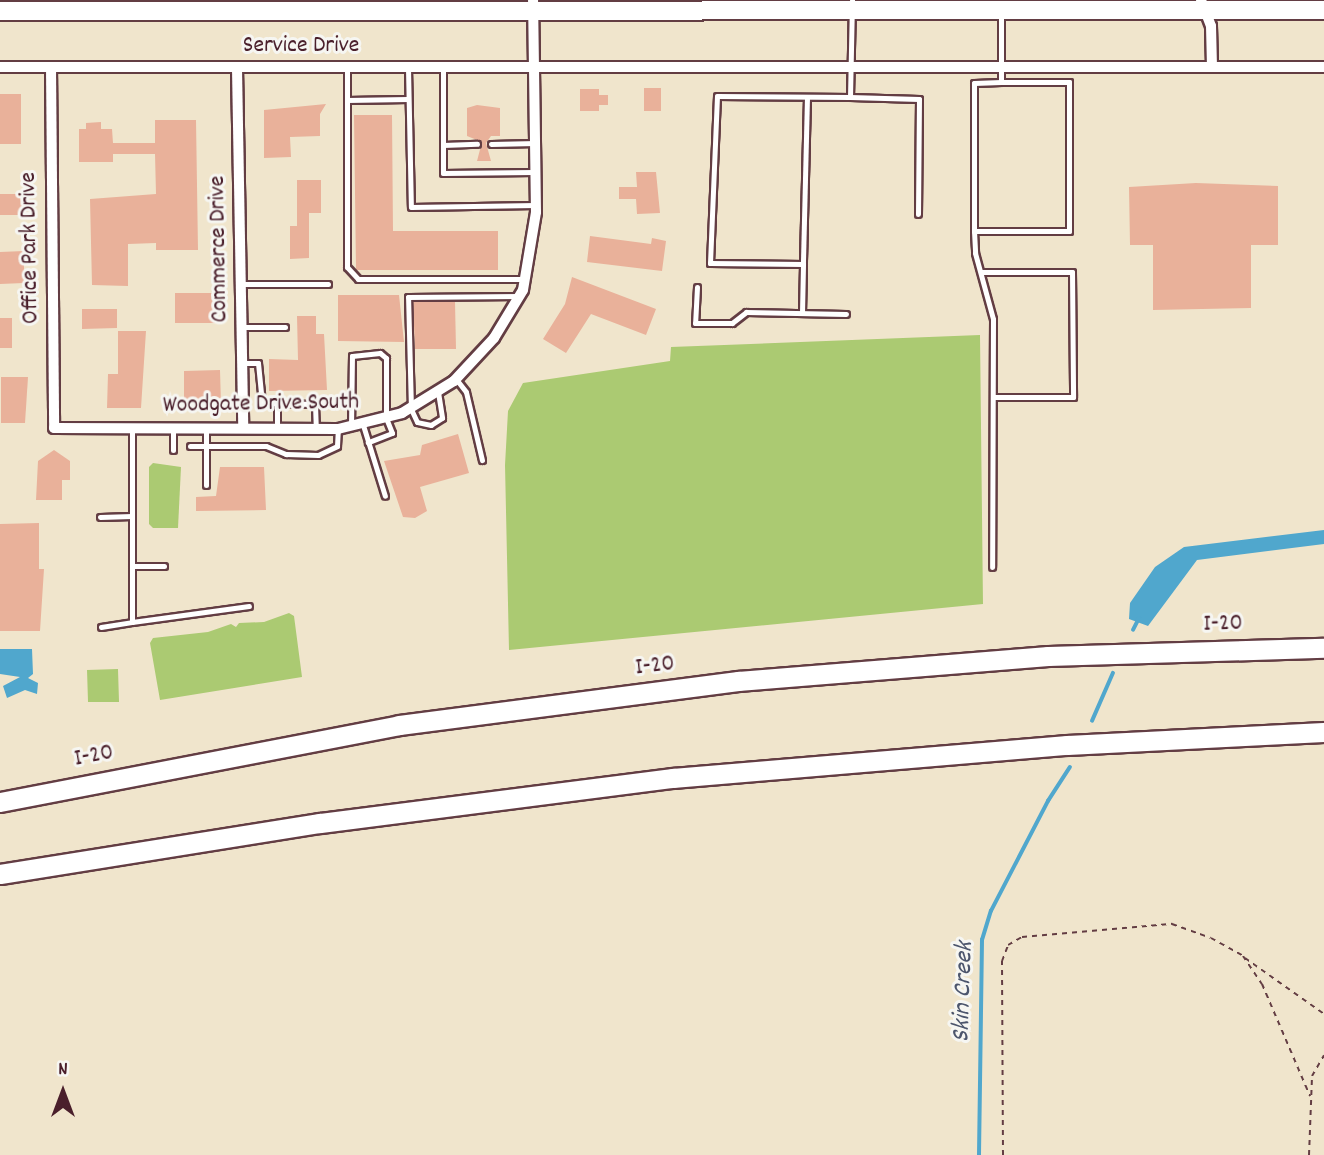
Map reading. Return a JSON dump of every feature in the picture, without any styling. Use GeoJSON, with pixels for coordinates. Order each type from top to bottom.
{"type":"FeatureCollection","features":[{"type":"Feature","properties":{"kind":"highway","name":"I-20"},"geometry":{"type":"LineString","coordinates":[[0,802],[399,725],[738,681],[1048,656],[1324,648]]}},
{"type":"Feature","properties":{"kind":"highway"},"geometry":{"type":"LineString","coordinates":[[0,874],[320,823],[673,778],[873,759],[1324,732]]}},
{"type":"Feature","properties":{"kind":"main road"},"geometry":{"type":"LineString","coordinates":[[0,11],[534,5],[852,5],[1001,10],[1201,5],[1324,10]]}},
{"type":"Feature","properties":{"kind":"street"},"geometry":{"type":"LineString","coordinates":[[534,5],[535,66]]}},
{"type":"Feature","properties":{"kind":"street"},"geometry":{"type":"LineString","coordinates":[[1201,5],[1211,26],[1212,66]]}},
{"type":"Feature","properties":{"kind":"street","name":"Woodgate Drive South"},"geometry":{"type":"LineString","coordinates":[[54,428],[338,429],[363,425],[411,409],[456,379],[494,338],[520,296],[526,279],[536,205],[535,66]]}},
{"type":"Feature","properties":{"kind":"street","name":"Service Drive"},"geometry":{"type":"LineString","coordinates":[[0,67],[1324,67]]}},
{"type":"Feature","properties":{"kind":"street","name":"Office Park Drive"},"geometry":{"type":"LineString","coordinates":[[51,67],[54,428]]}},
{"type":"Feature","properties":{"kind":"street","name":"Commerce Drive"},"geometry":{"type":"LineString","coordinates":[[237,68],[243,428]]}},
{"type":"Feature","properties":{"kind":"lane"},"geometry":{"type":"LineString","coordinates":[[850,97],[852,5]]}},
{"type":"Feature","properties":{"kind":"lane"},"geometry":{"type":"LineString","coordinates":[[1001,10],[1001,82]]}},
{"type":"Feature","properties":{"kind":"lane"},"geometry":{"type":"LineString","coordinates":[[443,67],[443,173],[536,172]]}},
{"type":"Feature","properties":{"kind":"lane"},"geometry":{"type":"LineString","coordinates":[[347,68],[347,267],[358,279],[526,279]]}},
{"type":"Feature","properties":{"kind":"lane"},"geometry":{"type":"LineString","coordinates":[[408,68],[411,207],[536,205]]}},
{"type":"Feature","properties":{"kind":"lane"},"geometry":{"type":"LineString","coordinates":[[974,231],[1069,231],[1069,82],[974,83],[974,231],[992,304],[992,567]]}},
{"type":"Feature","properties":{"kind":"lane"},"geometry":{"type":"LineString","coordinates":[[803,264],[710,263],[717,96],[919,99],[918,215]]}},
{"type":"Feature","properties":{"kind":"lane"},"geometry":{"type":"LineString","coordinates":[[802,313],[807,97]]}},
{"type":"Feature","properties":{"kind":"lane"},"geometry":{"type":"LineString","coordinates":[[347,100],[408,99]]}},
{"type":"Feature","properties":{"kind":"lane"},"geometry":{"type":"LineString","coordinates":[[491,144],[536,143]]}},
{"type":"Feature","properties":{"kind":"lane"},"geometry":{"type":"LineString","coordinates":[[443,145],[477,144]]}},
{"type":"Feature","properties":{"kind":"lane"},"geometry":{"type":"LineString","coordinates":[[982,272],[1072,272],[1073,397],[992,397]]}},
{"type":"Feature","properties":{"kind":"lane"},"geometry":{"type":"LineString","coordinates":[[242,285],[328,284]]}},
{"type":"Feature","properties":{"kind":"lane"},"geometry":{"type":"LineString","coordinates":[[697,287],[695,323],[732,323],[746,312],[846,314]]}},
{"type":"Feature","properties":{"kind":"lane"},"geometry":{"type":"LineString","coordinates":[[438,392],[444,412],[439,422],[417,422],[411,409],[408,297],[520,296]]}},
{"type":"Feature","properties":{"kind":"lane"},"geometry":{"type":"LineString","coordinates":[[243,327],[285,327]]}},
{"type":"Feature","properties":{"kind":"lane"},"geometry":{"type":"LineString","coordinates":[[351,427],[351,361],[355,353],[380,354],[386,358],[386,418],[392,433],[368,442]]}},
{"type":"Feature","properties":{"kind":"lane"},"geometry":{"type":"LineString","coordinates":[[243,363],[258,363],[262,402],[315,404],[316,429]]}},
{"type":"Feature","properties":{"kind":"lane"},"geometry":{"type":"LineString","coordinates":[[456,379],[466,392],[482,460]]}},
{"type":"Feature","properties":{"kind":"lane"},"geometry":{"type":"LineString","coordinates":[[277,404],[277,429]]}},
{"type":"Feature","properties":{"kind":"lane"},"geometry":{"type":"LineString","coordinates":[[363,425],[385,496]]}},
{"type":"Feature","properties":{"kind":"lane"},"geometry":{"type":"LineString","coordinates":[[132,428],[132,622]]}},
{"type":"Feature","properties":{"kind":"lane"},"geometry":{"type":"LineString","coordinates":[[173,428],[173,450]]}},
{"type":"Feature","properties":{"kind":"lane"},"geometry":{"type":"LineString","coordinates":[[206,428],[206,485]]}},
{"type":"Feature","properties":{"kind":"lane"},"geometry":{"type":"LineString","coordinates":[[243,428],[243,446]]}},
{"type":"Feature","properties":{"kind":"lane"},"geometry":{"type":"LineString","coordinates":[[190,446],[266,446],[286,454],[318,455],[337,446],[338,429]]}},
{"type":"Feature","properties":{"kind":"lane"},"geometry":{"type":"LineString","coordinates":[[100,517],[132,516]]}},
{"type":"Feature","properties":{"kind":"lane"},"geometry":{"type":"LineString","coordinates":[[132,566],[164,566]]}},
{"type":"Feature","properties":{"kind":"lane"},"geometry":{"type":"LineString","coordinates":[[102,627],[249,606]]}},
{"type":"Feature","properties":{"kind":"path"},"geometry":{"type":"LineString","coordinates":[[1003,1155],[1002,961],[1007,945],[1021,937],[1171,925],[1211,938],[1243,956],[1324,1014]]}},
{"type":"Feature","properties":{"kind":"path"},"geometry":{"type":"LineString","coordinates":[[1243,956],[1262,984],[1310,1096]]}},
{"type":"Feature","properties":{"kind":"path"},"geometry":{"type":"LineString","coordinates":[[1309,1155],[1312,1076],[1324,1055]]}},
{"type":"Feature","properties":{"kind":"green space"},"geometry":{"type":"Polygon","coordinates":[[[980,335],[983,604],[509,650],[505,465],[508,411],[523,383],[670,361],[671,347],[980,335]]]}},
{"type":"Feature","properties":{"kind":"green space"},"geometry":{"type":"Polygon","coordinates":[[[153,463],[181,467],[178,528],[153,528],[149,524],[149,467],[153,463]]]}},
{"type":"Feature","properties":{"kind":"green space"},"geometry":{"type":"Polygon","coordinates":[[[289,613],[294,616],[302,677],[160,700],[150,643],[153,638],[208,632],[231,624],[236,627],[239,623],[264,622],[289,613]]]}},
{"type":"Feature","properties":{"kind":"green space"},"geometry":{"type":"Polygon","coordinates":[[[118,669],[119,702],[88,702],[87,670],[118,669]]]}},
{"type":"Feature","properties":{"kind":"water"},"geometry":{"type":"Polygon","coordinates":[[[1324,530],[1324,544],[1197,560],[1148,626],[1129,619],[1130,603],[1155,567],[1184,547],[1324,530]]]}},
{"type":"Feature","properties":{"kind":"water"},"geometry":{"type":"Polygon","coordinates":[[[0,649],[32,649],[33,674],[28,678],[38,683],[37,694],[25,690],[7,698],[3,686],[20,677],[0,674],[0,649]]]}},
{"type":"Feature","properties":{"kind":"building"},"geometry":{"type":"Polygon","coordinates":[[[644,88],[661,88],[661,111],[644,111],[644,88]]]}},
{"type":"Feature","properties":{"kind":"building"},"geometry":{"type":"Polygon","coordinates":[[[580,89],[599,89],[599,95],[608,95],[608,105],[599,105],[599,111],[580,111],[580,89]]]}},
{"type":"Feature","properties":{"kind":"building"},"geometry":{"type":"Polygon","coordinates":[[[0,94],[21,94],[21,144],[0,144],[0,94]]]}},
{"type":"Feature","properties":{"kind":"building"},"geometry":{"type":"Polygon","coordinates":[[[326,104],[320,114],[320,136],[290,137],[291,157],[264,158],[264,110],[326,104]]]}},
{"type":"Feature","properties":{"kind":"building"},"geometry":{"type":"Polygon","coordinates":[[[477,105],[500,108],[500,136],[491,136],[486,143],[491,161],[477,161],[482,142],[467,136],[467,108],[477,105]]]}},
{"type":"Feature","properties":{"kind":"building"},"geometry":{"type":"Polygon","coordinates":[[[354,115],[392,115],[393,231],[498,231],[498,270],[356,270],[354,115]]]}},
{"type":"Feature","properties":{"kind":"building"},"geometry":{"type":"Polygon","coordinates":[[[155,120],[196,120],[198,250],[156,250],[156,243],[128,244],[128,286],[92,285],[90,199],[156,194],[155,154],[113,154],[113,162],[79,162],[79,129],[86,129],[86,123],[101,122],[101,129],[112,129],[113,143],[155,143],[155,120]]]}},
{"type":"Feature","properties":{"kind":"building"},"geometry":{"type":"Polygon","coordinates":[[[636,172],[656,172],[660,213],[637,214],[636,199],[619,199],[619,187],[637,187],[636,172]]]}},
{"type":"Feature","properties":{"kind":"building"},"geometry":{"type":"Polygon","coordinates":[[[297,180],[321,180],[321,213],[309,213],[309,258],[290,259],[290,226],[297,226],[297,180]]]}},
{"type":"Feature","properties":{"kind":"building"},"geometry":{"type":"Polygon","coordinates":[[[1196,183],[1278,186],[1278,245],[1251,245],[1251,308],[1153,310],[1153,245],[1130,245],[1129,187],[1196,183]]]}},
{"type":"Feature","properties":{"kind":"building"},"geometry":{"type":"Polygon","coordinates":[[[0,194],[23,194],[28,215],[0,215],[0,194]]]}},
{"type":"Feature","properties":{"kind":"building"},"geometry":{"type":"Polygon","coordinates":[[[590,236],[651,244],[652,238],[666,241],[662,271],[587,262],[590,236]]]}},
{"type":"Feature","properties":{"kind":"building"},"geometry":{"type":"Polygon","coordinates":[[[24,251],[24,283],[0,284],[0,252],[24,251]]]}},
{"type":"Feature","properties":{"kind":"building"},"geometry":{"type":"Polygon","coordinates":[[[572,277],[656,309],[646,335],[591,314],[566,353],[543,339],[565,304],[572,277]]]}},
{"type":"Feature","properties":{"kind":"building"},"geometry":{"type":"Polygon","coordinates":[[[175,293],[214,293],[215,323],[175,323],[175,293]]]}},
{"type":"Feature","properties":{"kind":"building"},"geometry":{"type":"Polygon","coordinates":[[[338,295],[399,295],[404,342],[338,341],[338,295]]]}},
{"type":"Feature","properties":{"kind":"building"},"geometry":{"type":"Polygon","coordinates":[[[413,302],[455,302],[456,349],[415,349],[413,302]]]}},
{"type":"Feature","properties":{"kind":"building"},"geometry":{"type":"Polygon","coordinates":[[[82,309],[117,309],[117,328],[82,329],[82,309]]]}},
{"type":"Feature","properties":{"kind":"building"},"geometry":{"type":"Polygon","coordinates":[[[297,316],[316,316],[316,334],[324,334],[327,390],[269,391],[269,359],[298,360],[297,316]]]}},
{"type":"Feature","properties":{"kind":"building"},"geometry":{"type":"Polygon","coordinates":[[[0,318],[12,318],[12,348],[0,348],[0,318]]]}},
{"type":"Feature","properties":{"kind":"building"},"geometry":{"type":"Polygon","coordinates":[[[118,331],[146,331],[141,408],[107,408],[108,374],[118,374],[118,331]]]}},
{"type":"Feature","properties":{"kind":"building"},"geometry":{"type":"Polygon","coordinates":[[[220,370],[221,405],[184,405],[184,371],[220,370]]]}},
{"type":"Feature","properties":{"kind":"building"},"geometry":{"type":"Polygon","coordinates":[[[1,377],[28,377],[25,423],[1,423],[1,377]]]}},
{"type":"Feature","properties":{"kind":"building"},"geometry":{"type":"Polygon","coordinates":[[[458,434],[469,473],[420,487],[427,511],[415,518],[403,517],[384,461],[420,455],[422,445],[458,434]]]}},
{"type":"Feature","properties":{"kind":"building"},"geometry":{"type":"Polygon","coordinates":[[[54,450],[70,461],[70,480],[62,480],[62,500],[36,500],[38,461],[54,450]]]}},
{"type":"Feature","properties":{"kind":"building"},"geometry":{"type":"Polygon","coordinates":[[[220,467],[264,467],[266,510],[196,511],[196,497],[216,496],[220,467]]]}},
{"type":"Feature","properties":{"kind":"building"},"geometry":{"type":"Polygon","coordinates":[[[39,523],[39,569],[44,569],[40,631],[0,631],[0,524],[39,523]]]}},
{"type":"Feature","properties":{"kind":"waterway","name":"Skin Creek"},"geometry":{"type":"LineString","coordinates":[[1133,630],[1139,618]]}},
{"type":"Feature","properties":{"kind":"waterway","name":"Skin Creek"},"geometry":{"type":"LineString","coordinates":[[1092,721],[1113,673]]}},
{"type":"Feature","properties":{"kind":"waterway","name":"Skin Creek"},"geometry":{"type":"LineString","coordinates":[[979,1155],[982,940],[991,911],[1048,801],[1070,767]]}}]}
